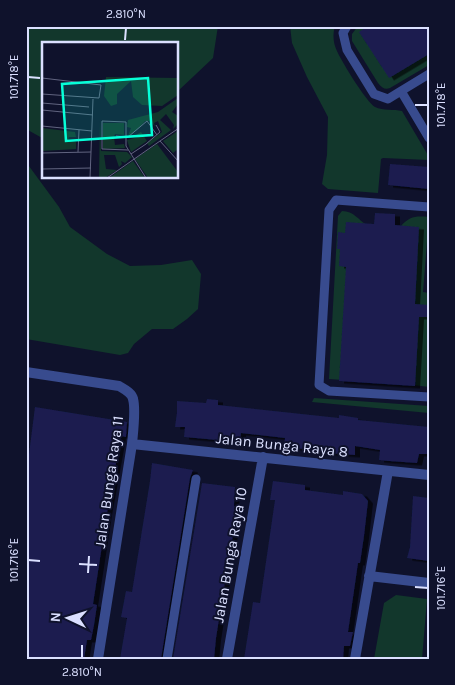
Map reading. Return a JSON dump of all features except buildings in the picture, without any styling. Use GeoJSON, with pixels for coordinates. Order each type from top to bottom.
{"type":"FeatureCollection","features":[{"type":"Feature","properties":{"kind":"street","name":"Jalan Bunga Raya 11"},"geometry":{"type":"LineString","coordinates":[[26,372],[119,386],[133,398],[132,444],[98,659]]}},
{"type":"Feature","properties":{"kind":"street","name":"Jalan Bunga Raya 8"},"geometry":{"type":"LineString","coordinates":[[132,444],[429,476]]}},
{"type":"Feature","properties":{"kind":"street","name":"Jalan Bunga Raya 10"},"geometry":{"type":"LineString","coordinates":[[228,659],[263,457]]}},
{"type":"Feature","properties":{"kind":"street"},"geometry":{"type":"LineString","coordinates":[[355,659],[388,471]]}},
{"type":"Feature","properties":{"kind":"street"},"geometry":{"type":"LineString","coordinates":[[369,576],[429,583]]}},
{"type":"Feature","properties":{"kind":"lane"},"geometry":{"type":"LineString","coordinates":[[347,26],[343,33],[347,50],[374,94],[388,98],[429,74]]}},
{"type":"Feature","properties":{"kind":"lane"},"geometry":{"type":"LineString","coordinates":[[401,92],[429,138]]}},
{"type":"Feature","properties":{"kind":"lane"},"geometry":{"type":"LineString","coordinates":[[429,207],[336,200],[329,210],[319,385],[329,391],[429,397]]}},
{"type":"Feature","properties":{"kind":"lane"},"geometry":{"type":"LineString","coordinates":[[167,659],[196,479]]}},
{"type":"Feature","properties":{"kind":"green space"},"geometry":{"type":"Polygon","coordinates":[[[26,26],[218,26],[213,58],[179,90],[179,42],[42,42],[42,138],[26,129],[26,26]]]}},
{"type":"Feature","properties":{"kind":"green space"},"geometry":{"type":"Polygon","coordinates":[[[290,26],[335,26],[334,44],[359,88],[375,107],[402,111],[429,160],[381,159],[378,193],[328,189],[322,184],[327,155],[328,117],[292,43],[290,26]]]}},
{"type":"Feature","properties":{"kind":"green space"},"geometry":{"type":"Polygon","coordinates":[[[358,26],[429,26],[429,65],[390,88],[384,88],[378,83],[352,41],[352,34],[358,26]]]}},
{"type":"Feature","properties":{"kind":"green space"},"geometry":{"type":"Polygon","coordinates":[[[26,162],[59,207],[70,227],[107,254],[130,266],[161,265],[192,260],[201,274],[198,309],[173,329],[152,329],[134,344],[128,353],[120,355],[26,339],[26,162]]]}},
{"type":"Feature","properties":{"kind":"green space"},"geometry":{"type":"Polygon","coordinates":[[[342,211],[353,214],[367,225],[378,227],[400,227],[413,218],[429,217],[423,292],[429,293],[429,387],[329,379],[338,216],[342,211]]]}},
{"type":"Feature","properties":{"kind":"green space"},"geometry":{"type":"Polygon","coordinates":[[[314,398],[429,406],[429,413],[312,402],[314,398]]]}},
{"type":"Feature","properties":{"kind":"green space"},"geometry":{"type":"Polygon","coordinates":[[[396,595],[427,599],[422,659],[374,659],[384,603],[396,595]]]}}]}
